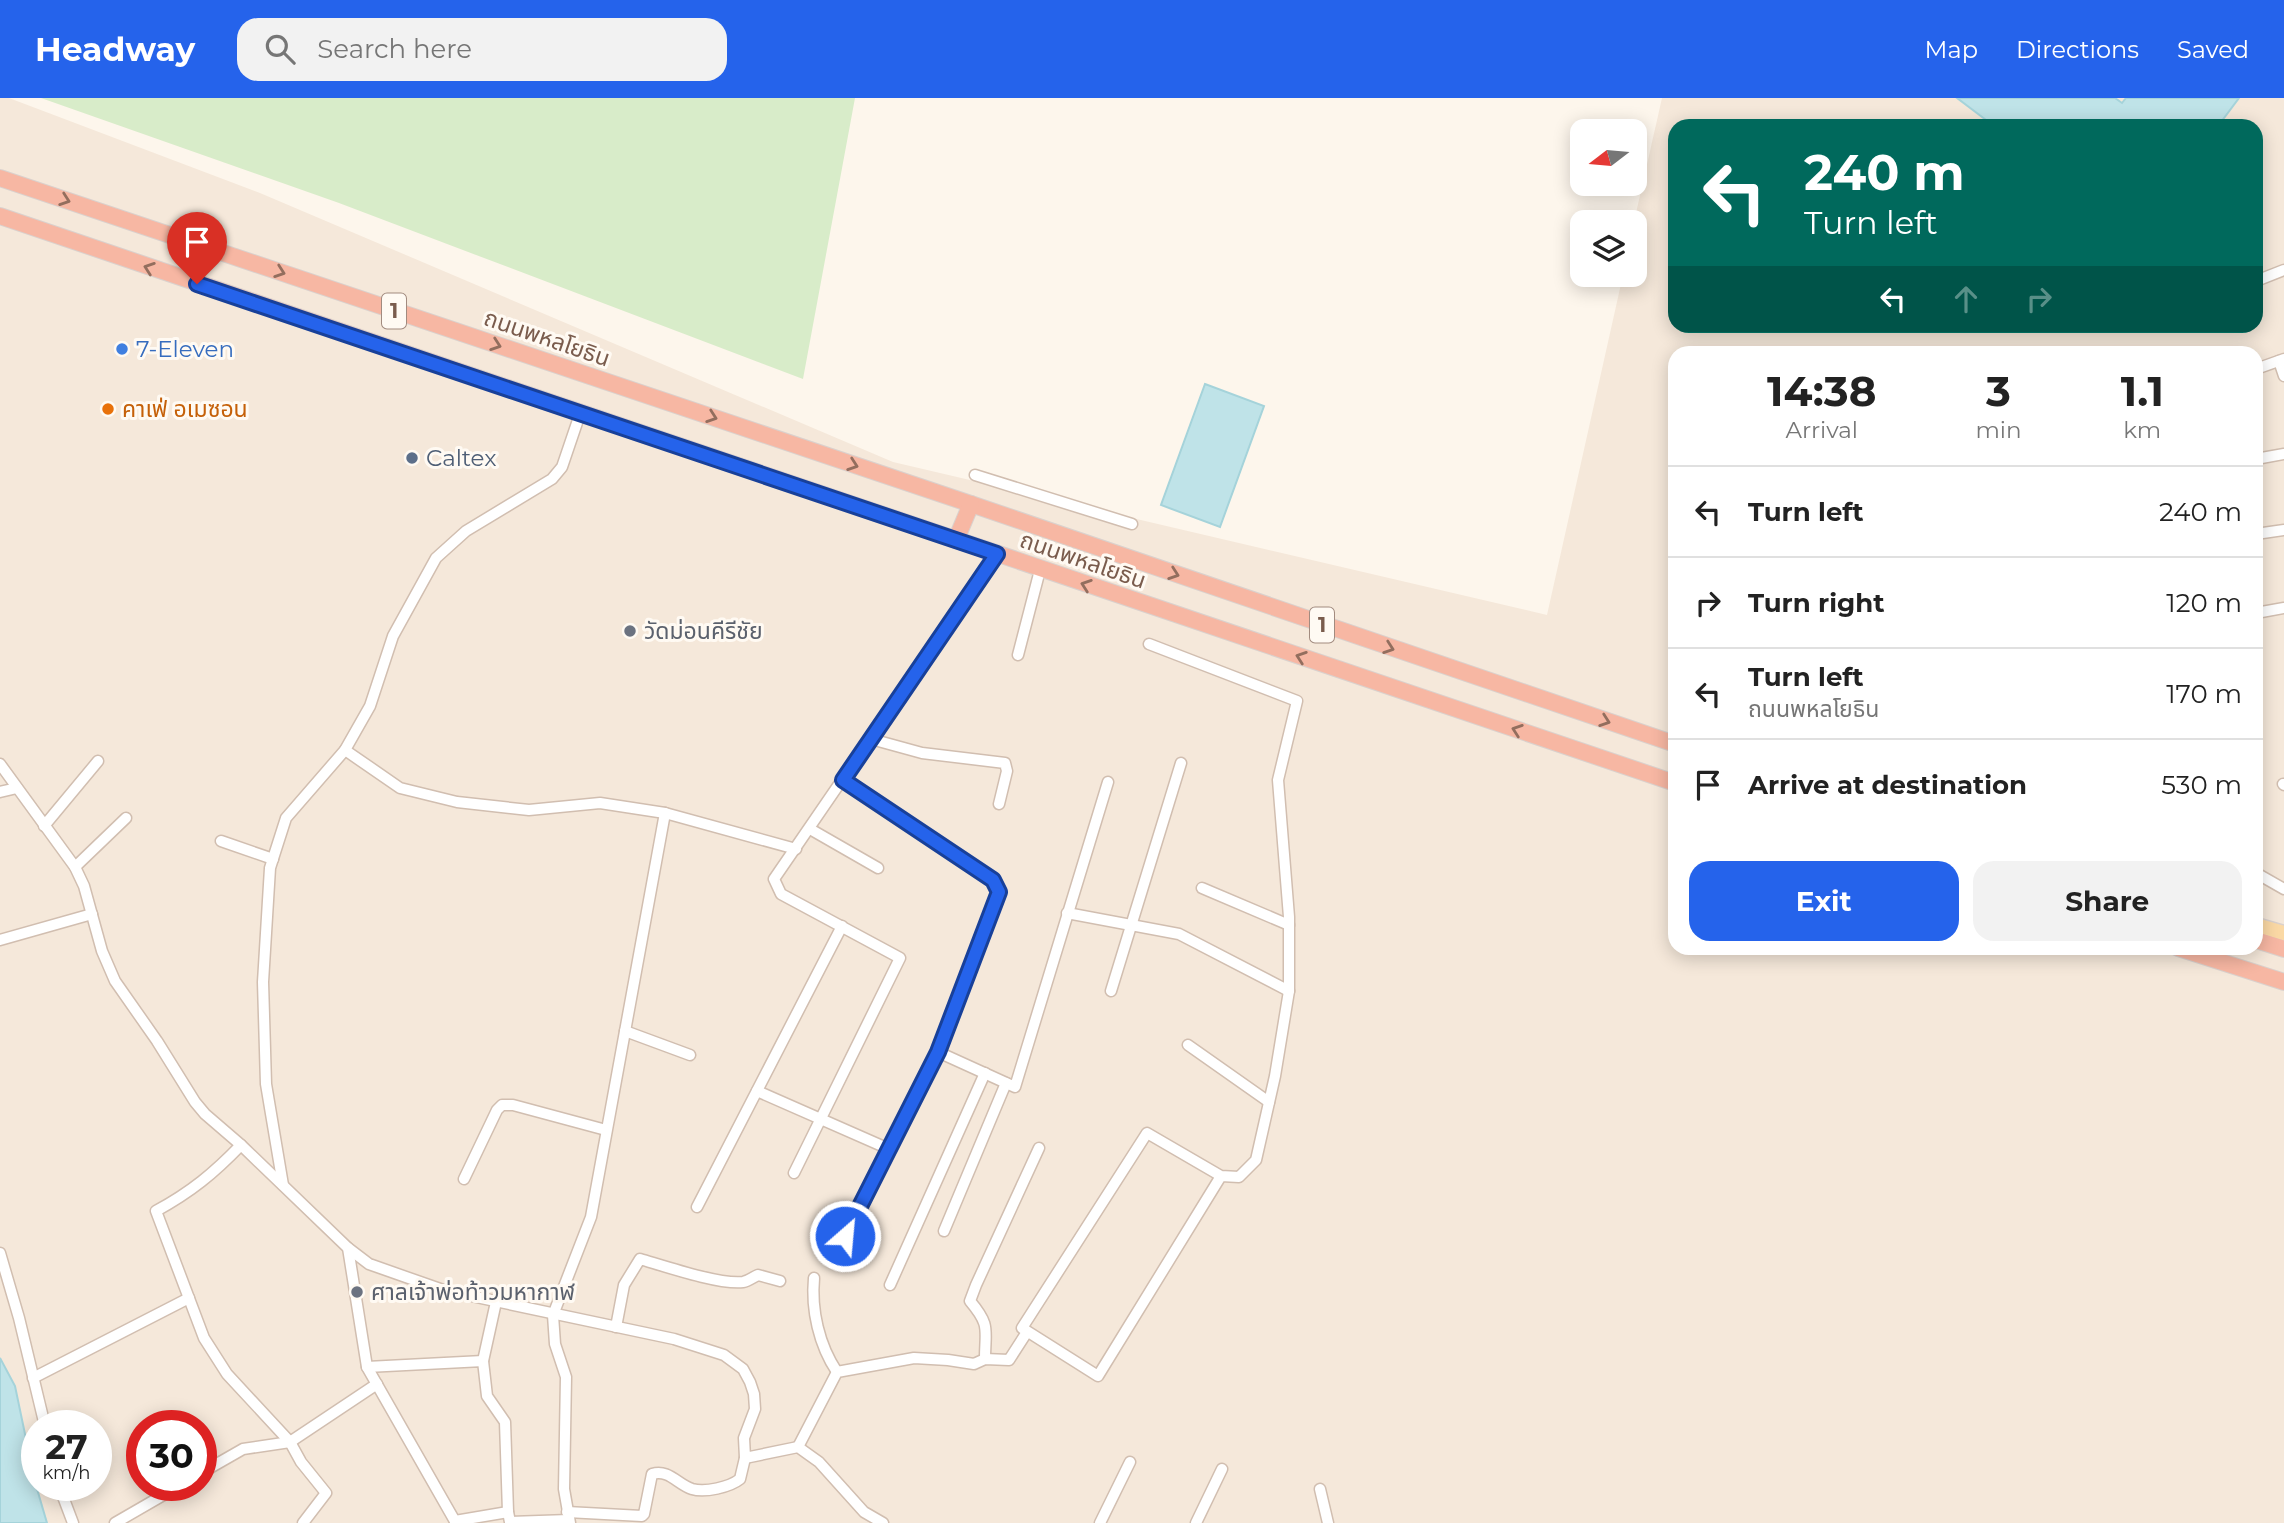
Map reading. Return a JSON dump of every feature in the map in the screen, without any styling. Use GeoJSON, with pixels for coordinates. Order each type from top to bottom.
{"type":"FeatureCollection","features":[{"type":"Feature","properties":{"kind":"highway","name":"ถนนพหลโยธิน"},"geometry":{"type":"LineString","coordinates":[[0,178],[1668,742]]}},
{"type":"Feature","properties":{"kind":"highway","name":"ถนนพหลโยธิน"},"geometry":{"type":"LineString","coordinates":[[0,216],[1668,781]]}},
{"type":"Feature","properties":{"kind":"highway"},"geometry":{"type":"LineString","coordinates":[[956,540],[971,504]]}},
{"type":"Feature","properties":{"kind":"highway"},"geometry":{"type":"LineString","coordinates":[[2263,942],[2284,949]]}},
{"type":"Feature","properties":{"kind":"highway"},"geometry":{"type":"LineString","coordinates":[[2200,955],[2284,982]]}},
{"type":"Feature","properties":{"kind":"main road"},"geometry":{"type":"LineString","coordinates":[[2263,927],[2284,933]]}},
{"type":"Feature","properties":{"kind":"street"},"geometry":{"type":"LineString","coordinates":[[2263,278],[2284,270]]}},
{"type":"Feature","properties":{"kind":"street"},"geometry":{"type":"LineString","coordinates":[[2263,366],[2281,360],[2284,376]]}},
{"type":"Feature","properties":{"kind":"street"},"geometry":{"type":"LineString","coordinates":[[283,1185],[266,1084],[263,982],[270,868],[286,818],[345,750],[370,706],[393,636],[436,558],[466,531],[552,480],[562,467],[580,414]]}},
{"type":"Feature","properties":{"kind":"street"},"geometry":{"type":"LineString","coordinates":[[2263,458],[2284,454]]}},
{"type":"Feature","properties":{"kind":"street"},"geometry":{"type":"LineString","coordinates":[[975,474],[1132,524]]}},
{"type":"Feature","properties":{"kind":"street"},"geometry":{"type":"LineString","coordinates":[[2263,533],[2284,530]]}},
{"type":"Feature","properties":{"kind":"street"},"geometry":{"type":"LineString","coordinates":[[794,1173],[900,958],[781,894],[774,880],[997,554]]}},
{"type":"Feature","properties":{"kind":"street"},"geometry":{"type":"LineString","coordinates":[[1018,654],[1040,570]]}},
{"type":"Feature","properties":{"kind":"street"},"geometry":{"type":"LineString","coordinates":[[2263,611],[2284,608]]}},
{"type":"Feature","properties":{"kind":"street"},"geometry":{"type":"LineString","coordinates":[[1149,643],[1297,701],[1278,780],[1289,925],[1289,991],[1269,1102],[1256,1160],[1239,1177],[1221,1176],[1147,1133],[1022,1328],[1098,1376],[1221,1176]]}},
{"type":"Feature","properties":{"kind":"street"},"geometry":{"type":"LineString","coordinates":[[871,739],[922,753],[1004,763],[1007,771],[999,804]]}},
{"type":"Feature","properties":{"kind":"street"},"geometry":{"type":"LineString","coordinates":[[345,750],[400,788],[457,802],[529,810],[600,803],[665,813],[796,849]]}},
{"type":"Feature","properties":{"kind":"street"},"geometry":{"type":"LineString","coordinates":[[44,826],[98,761]]}},
{"type":"Feature","properties":{"kind":"street"},"geometry":{"type":"LineString","coordinates":[[1111,991],[1181,763]]}},
{"type":"Feature","properties":{"kind":"street"},"geometry":{"type":"LineString","coordinates":[[0,764],[75,867],[84,886],[109,968],[121,991],[205,1114],[348,1248],[369,1264],[443,1290],[674,1339],[724,1355],[743,1370],[750,1382],[754,1402],[755,1409],[744,1438],[742,1476],[737,1482],[703,1490],[689,1488],[671,1476],[655,1473],[650,1476],[643,1515],[606,1514],[510,1522],[505,1422],[487,1396],[483,1361],[496,1302]]}},
{"type":"Feature","properties":{"kind":"street"},"geometry":{"type":"LineString","coordinates":[[834,1257],[938,1052],[998,894],[998,887],[993,880],[843,780]]}},
{"type":"Feature","properties":{"kind":"street"},"geometry":{"type":"LineString","coordinates":[[938,1052],[1015,1087],[1108,782]]}},
{"type":"Feature","properties":{"kind":"street"},"geometry":{"type":"LineString","coordinates":[[0,792],[17,788]]}},
{"type":"Feature","properties":{"kind":"street"},"geometry":{"type":"LineString","coordinates":[[569,1518],[564,1489],[566,1377],[555,1344],[553,1315],[591,1217],[665,813]]}},
{"type":"Feature","properties":{"kind":"street"},"geometry":{"type":"LineString","coordinates":[[75,867],[125,818]]}},
{"type":"Feature","properties":{"kind":"street"},"geometry":{"type":"LineString","coordinates":[[810,829],[878,867]]}},
{"type":"Feature","properties":{"kind":"street"},"geometry":{"type":"LineString","coordinates":[[221,841],[273,859]]}},
{"type":"Feature","properties":{"kind":"street"},"geometry":{"type":"LineString","coordinates":[[2263,877],[2284,889]]}},
{"type":"Feature","properties":{"kind":"street"},"geometry":{"type":"LineString","coordinates":[[1202,888],[1289,925]]}},
{"type":"Feature","properties":{"kind":"street"},"geometry":{"type":"LineString","coordinates":[[1067,913],[1179,934],[1289,991]]}},
{"type":"Feature","properties":{"kind":"street"},"geometry":{"type":"LineString","coordinates":[[0,940],[92,914]]}},
{"type":"Feature","properties":{"kind":"street"},"geometry":{"type":"LineString","coordinates":[[697,1207],[842,926]]}},
{"type":"Feature","properties":{"kind":"street"},"geometry":{"type":"LineString","coordinates":[[625,1031],[690,1055]]}},
{"type":"Feature","properties":{"kind":"street"},"geometry":{"type":"LineString","coordinates":[[1188,1045],[1269,1102]]}},
{"type":"Feature","properties":{"kind":"street"},"geometry":{"type":"LineString","coordinates":[[890,1285],[985,1073]]}},
{"type":"Feature","properties":{"kind":"street"},"geometry":{"type":"LineString","coordinates":[[944,1231],[1006,1083]]}},
{"type":"Feature","properties":{"kind":"street"},"geometry":{"type":"LineString","coordinates":[[757,1091],[889,1149]]}},
{"type":"Feature","properties":{"kind":"street"},"geometry":{"type":"LineString","coordinates":[[464,1179],[497,1110],[502,1105],[513,1105],[607,1130]]}},
{"type":"Feature","properties":{"kind":"street"},"geometry":{"type":"LineString","coordinates":[[241,1145],[211,1176],[187,1195],[156,1211],[205,1338],[227,1374],[290,1442],[301,1462],[327,1493],[303,1523]]}},
{"type":"Feature","properties":{"kind":"street"},"geometry":{"type":"LineString","coordinates":[[985,1359],[986,1324],[970,1301],[1039,1148]]}},
{"type":"Feature","properties":{"kind":"street"},"geometry":{"type":"LineString","coordinates":[[348,1248],[368,1367],[456,1522],[508,1512]]}},
{"type":"Feature","properties":{"kind":"street"},"geometry":{"type":"LineString","coordinates":[[0,1253],[41,1410]]}},
{"type":"Feature","properties":{"kind":"street"},"geometry":{"type":"LineString","coordinates":[[617,1327],[624,1285],[640,1259],[688,1273],[731,1281],[746,1281],[758,1275],[780,1281]]}},
{"type":"Feature","properties":{"kind":"street"},"geometry":{"type":"LineString","coordinates":[[814,1278],[813,1302],[824,1348],[837,1372]]}},
{"type":"Feature","properties":{"kind":"street"},"geometry":{"type":"LineString","coordinates":[[33,1378],[189,1298]]}},
{"type":"Feature","properties":{"kind":"street"},"geometry":{"type":"LineString","coordinates":[[837,1372],[914,1359],[974,1364],[985,1359],[1009,1360],[1027,1332]]}},
{"type":"Feature","properties":{"kind":"street"},"geometry":{"type":"LineString","coordinates":[[368,1367],[483,1361]]}},
{"type":"Feature","properties":{"kind":"street"},"geometry":{"type":"LineString","coordinates":[[798,1447],[837,1372]]}},
{"type":"Feature","properties":{"kind":"street"},"geometry":{"type":"LineString","coordinates":[[217,1463],[243,1448],[290,1442],[377,1384]]}},
{"type":"Feature","properties":{"kind":"street"},"geometry":{"type":"LineString","coordinates":[[745,1458],[798,1447],[819,1462],[864,1512],[883,1523]]}},
{"type":"Feature","properties":{"kind":"street"},"geometry":{"type":"LineString","coordinates":[[1100,1523],[1130,1462]]}},
{"type":"Feature","properties":{"kind":"street"},"geometry":{"type":"LineString","coordinates":[[1196,1523],[1222,1469]]}},
{"type":"Feature","properties":{"kind":"street"},"geometry":{"type":"LineString","coordinates":[[1320,1489],[1328,1523]]}},
{"type":"Feature","properties":{"kind":"street"},"geometry":{"type":"LineString","coordinates":[[65,1501],[73,1523]]}},
{"type":"Feature","properties":{"kind":"street"},"geometry":{"type":"LineString","coordinates":[[115,1523],[153,1501]]}},
{"type":"Feature","properties":{"kind":"street"},"geometry":{"type":"LineString","coordinates":[[606,1514],[618,1523]]}},
{"type":"Feature","properties":{"kind":"shaded area"},"geometry":{"type":"Polygon","coordinates":[[[0,98],[9,98],[260,193],[893,462],[1547,615],[1620,287],[1647,287],[1647,210],[1637,210],[1640,196],[1647,196],[1647,164],[1662,98],[2284,98],[2284,1523],[0,1523],[0,98]]]}},
{"type":"Feature","properties":{"kind":"green space"},"geometry":{"type":"Polygon","coordinates":[[[41,98],[855,98],[803,379],[339,203],[41,98]]]}},
{"type":"Feature","properties":{"kind":"water"},"geometry":{"type":"Polygon","coordinates":[[[1957,98],[2115,98],[2122,103],[2126,98],[2239,98],[2223,119],[1985,119],[1957,98]]]}},
{"type":"Feature","properties":{"kind":"water"},"geometry":{"type":"Polygon","coordinates":[[[1205,384],[1264,406],[1220,527],[1161,505],[1205,384]]]}},
{"type":"Feature","properties":{"kind":"water"},"geometry":{"type":"Polygon","coordinates":[[[0,1358],[15,1386],[21,1415],[21,1501],[41,1501],[47,1523],[0,1523],[0,1358]]]}},
{"type":"Feature","properties":{"kind":"place","name":"7-Eleven"},"geometry":{"type":"Point","coordinates":[122,349]}},
{"type":"Feature","properties":{"kind":"place","name":"คาเฟ่ อเมซอน"},"geometry":{"type":"Point","coordinates":[108,409]}},
{"type":"Feature","properties":{"kind":"place","name":"Caltex"},"geometry":{"type":"Point","coordinates":[412,458]}},
{"type":"Feature","properties":{"kind":"place","name":"วัดม่อนคีรีชัย"},"geometry":{"type":"Point","coordinates":[630,631]}},
{"type":"Feature","properties":{"kind":"place","name":"ศาลเจ้าพ่อท้าวมหากาฬ"},"geometry":{"type":"Point","coordinates":[357,1292]}},
{"type":"Feature","properties":{"kind":"route"},"geometry":{"type":"LineString","coordinates":[[197,284],[997,554],[843,780],[993,880],[999,892],[938,1052],[845,1236]]}}]}
